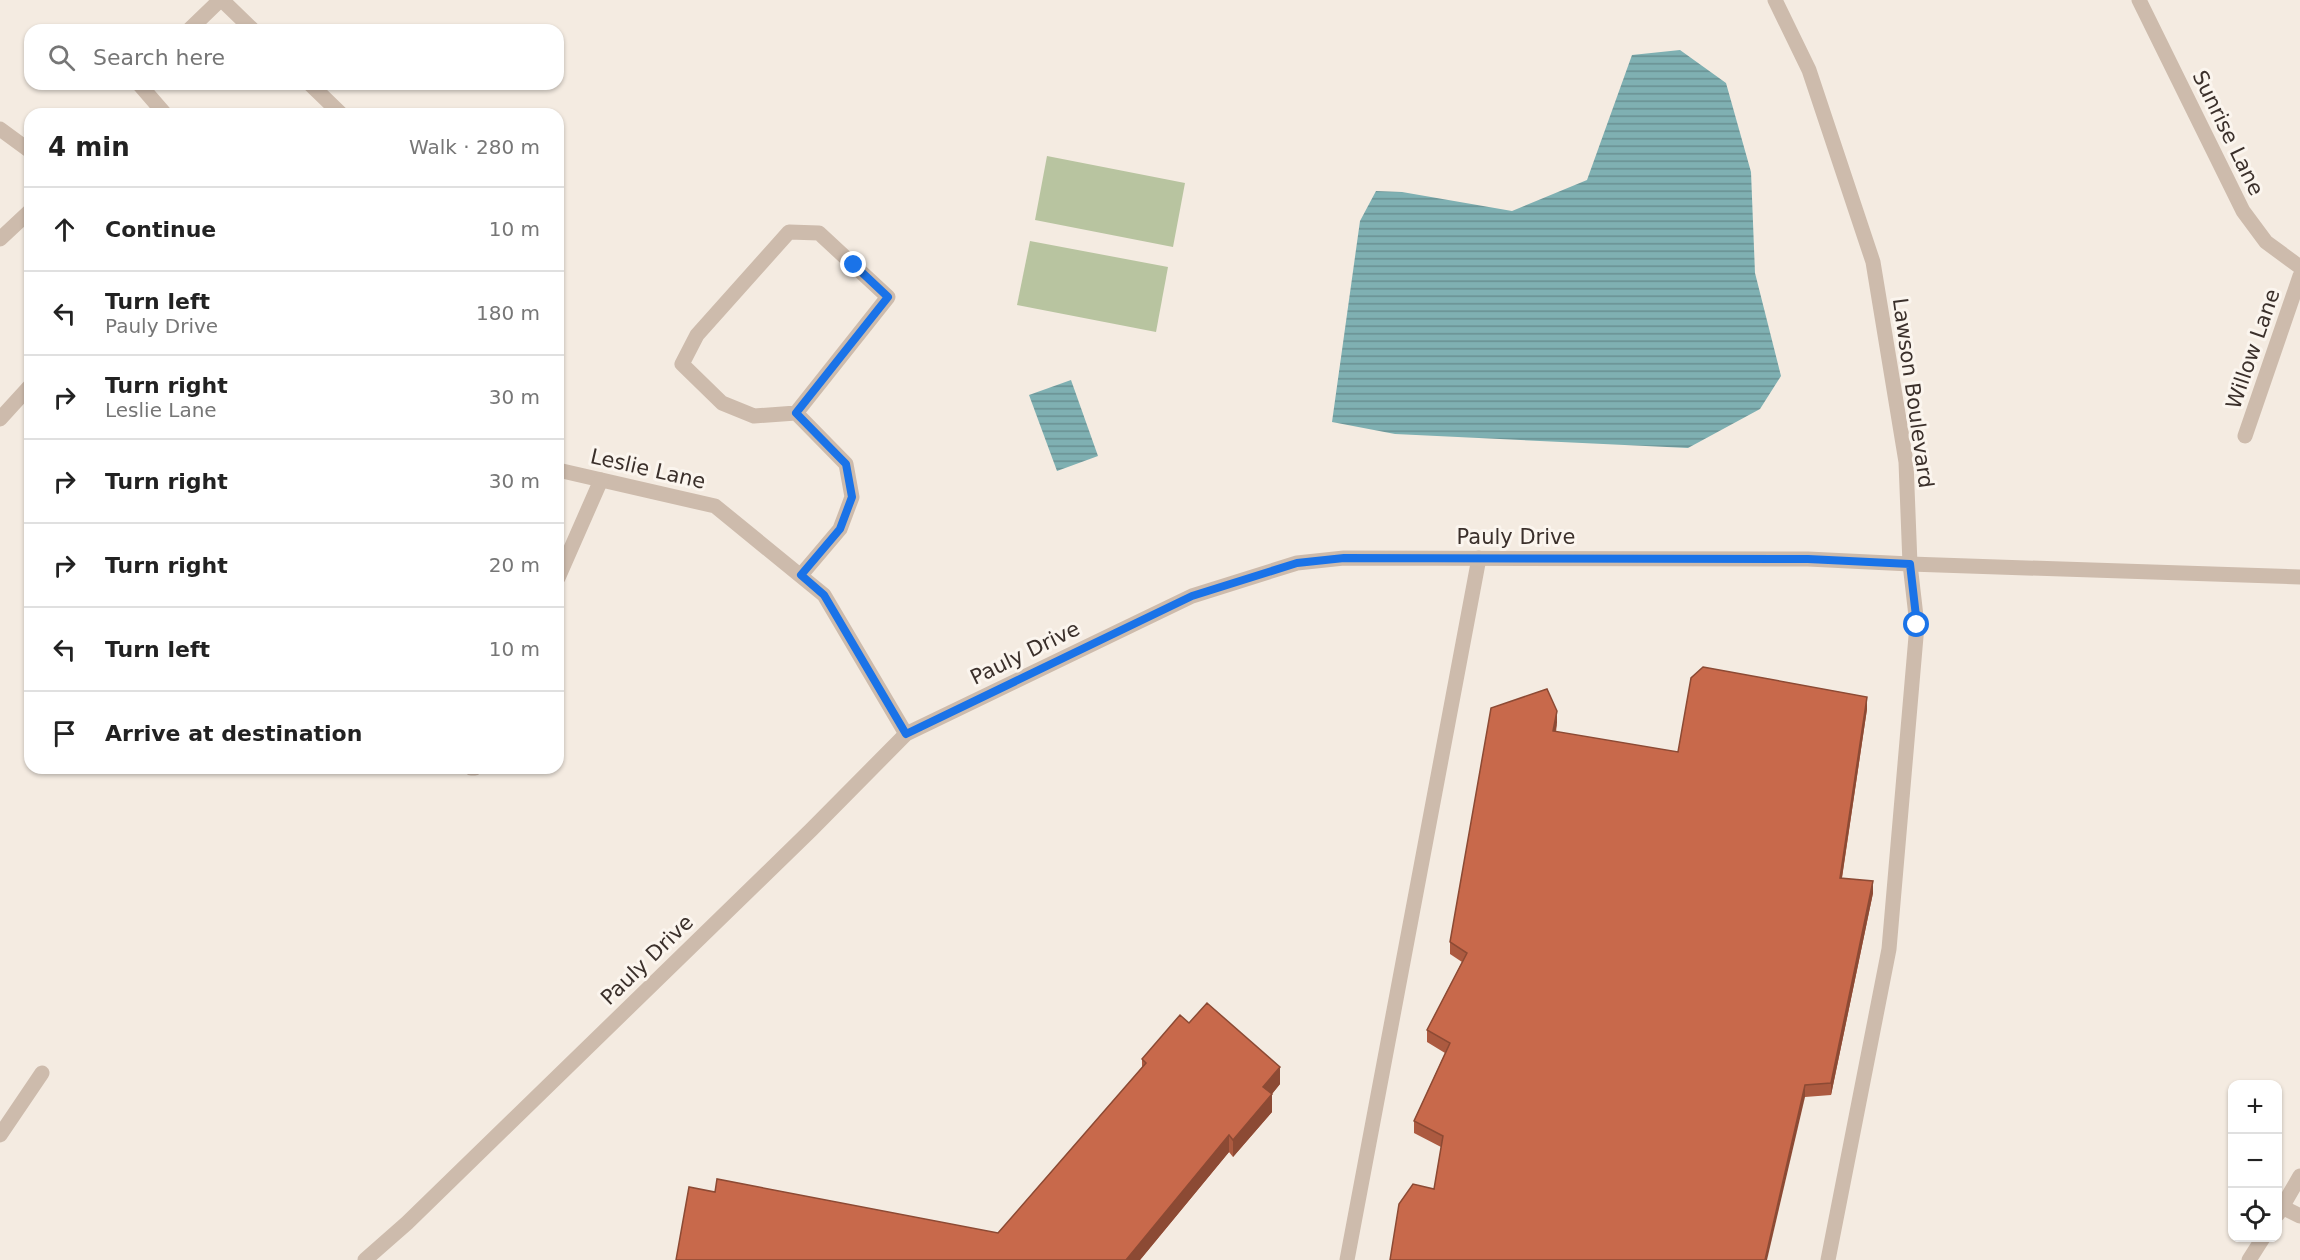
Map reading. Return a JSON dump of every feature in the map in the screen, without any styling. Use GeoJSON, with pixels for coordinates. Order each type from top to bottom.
{"type":"FeatureCollection","features":[{"type":"Feature","properties":{"kind":"street"},"geometry":{"type":"LineString","coordinates":[[195,24],[221,0],[247,24]]}},
{"type":"Feature","properties":{"kind":"street","name":"Lawson Boulevard"},"geometry":{"type":"LineString","coordinates":[[1775,0],[1809,70],[1873,262],[1906,462],[1910,564],[1917,625],[1889,949],[1828,1260]]}},
{"type":"Feature","properties":{"kind":"street","name":"Sunrise Lane"},"geometry":{"type":"LineString","coordinates":[[2139,0],[2243,211],[2266,242],[2300,267]]}},
{"type":"Feature","properties":{"kind":"street"},"geometry":{"type":"LineString","coordinates":[[144,90],[160,108]]}},
{"type":"Feature","properties":{"kind":"street"},"geometry":{"type":"LineString","coordinates":[[315,90],[335,108]]}},
{"type":"Feature","properties":{"kind":"street"},"geometry":{"type":"LineString","coordinates":[[0,129],[24,147]]}},
{"type":"Feature","properties":{"kind":"street"},"geometry":{"type":"LineString","coordinates":[[0,239],[24,217]]}},
{"type":"Feature","properties":{"kind":"street"},"geometry":{"type":"LineString","coordinates":[[796,413],[888,297],[819,233],[789,232],[697,335],[682,364],[722,403],[754,416],[796,413],[846,464],[852,497],[840,529],[801,575]]}},
{"type":"Feature","properties":{"kind":"street","name":"Willow Lane"},"geometry":{"type":"LineString","coordinates":[[2246,436],[2300,276]]}},
{"type":"Feature","properties":{"kind":"street"},"geometry":{"type":"LineString","coordinates":[[0,419],[24,393]]}},
{"type":"Feature","properties":{"kind":"street","name":"Leslie Lane"},"geometry":{"type":"LineString","coordinates":[[564,471],[716,506],[824,595],[906,734]]}},
{"type":"Feature","properties":{"kind":"street"},"geometry":{"type":"LineString","coordinates":[[564,564],[601,480]]}},
{"type":"Feature","properties":{"kind":"street","name":"Pauly Drive"},"geometry":{"type":"LineString","coordinates":[[365,1260],[416,1215],[811,830],[906,734],[1192,596],[1297,563],[1344,558],[1808,559],[1910,564]]}},
{"type":"Feature","properties":{"kind":"street"},"geometry":{"type":"LineString","coordinates":[[1347,1260],[1479,558]]}},
{"type":"Feature","properties":{"kind":"street"},"geometry":{"type":"LineString","coordinates":[[1910,564],[2300,577]]}},
{"type":"Feature","properties":{"kind":"street"},"geometry":{"type":"LineString","coordinates":[[0,1135],[42,1073]]}},
{"type":"Feature","properties":{"kind":"street"},"geometry":{"type":"LineString","coordinates":[[2282,1207],[2300,1176]]}},
{"type":"Feature","properties":{"kind":"street"},"geometry":{"type":"LineString","coordinates":[[2282,1211],[2300,1216]]}},
{"type":"Feature","properties":{"kind":"street"},"geometry":{"type":"LineString","coordinates":[[2249,1260],[2260,1242]]}},
{"type":"Feature","properties":{"kind":"green space"},"geometry":{"type":"Polygon","coordinates":[[[1047,156],[1185,183],[1173,247],[1035,220],[1047,156]]]}},
{"type":"Feature","properties":{"kind":"green space"},"geometry":{"type":"Polygon","coordinates":[[[1030,241],[1168,267],[1156,332],[1017,305],[1030,241]]]}},
{"type":"Feature","properties":{"kind":"water"},"geometry":{"type":"Polygon","coordinates":[[[1680,50],[1726,83],[1751,172],[1755,273],[1781,376],[1760,409],[1688,448],[1395,434],[1332,422],[1360,221],[1376,191],[1402,192],[1512,211],[1587,180],[1632,55],[1680,50]]]}},
{"type":"Feature","properties":{"kind":"water"},"geometry":{"type":"Polygon","coordinates":[[[1071,380],[1098,456],[1057,471],[1029,395],[1071,380]]]}},
{"type":"Feature","properties":{"kind":"building"},"geometry":{"type":"Polygon","coordinates":[[[1703,667],[1867,697],[1840,878],[1873,881],[1831,1083],[1805,1085],[1765,1260],[1390,1260],[1399,1204],[1413,1184],[1434,1189],[1443,1136],[1414,1121],[1450,1043],[1427,1030],[1467,953],[1450,942],[1491,708],[1547,689],[1557,711],[1553,731],[1678,752],[1691,678],[1703,667]]]}},
{"type":"Feature","properties":{"kind":"building"},"geometry":{"type":"Polygon","coordinates":[[[1207,1003],[1280,1067],[1263,1087],[1272,1094],[1233,1140],[1229,1135],[1126,1260],[676,1260],[689,1187],[715,1192],[717,1179],[998,1233],[1146,1063],[1142,1059],[1180,1015],[1189,1023],[1207,1003]]]}},
{"type":"Feature","properties":{"kind":"route"},"geometry":{"type":"LineString","coordinates":[[854,265],[888,297],[796,413],[846,464],[852,497],[840,529],[801,575],[824,595],[906,734],[1192,596],[1297,563],[1344,558],[1808,559],[1910,564],[1917,625]]}}]}
